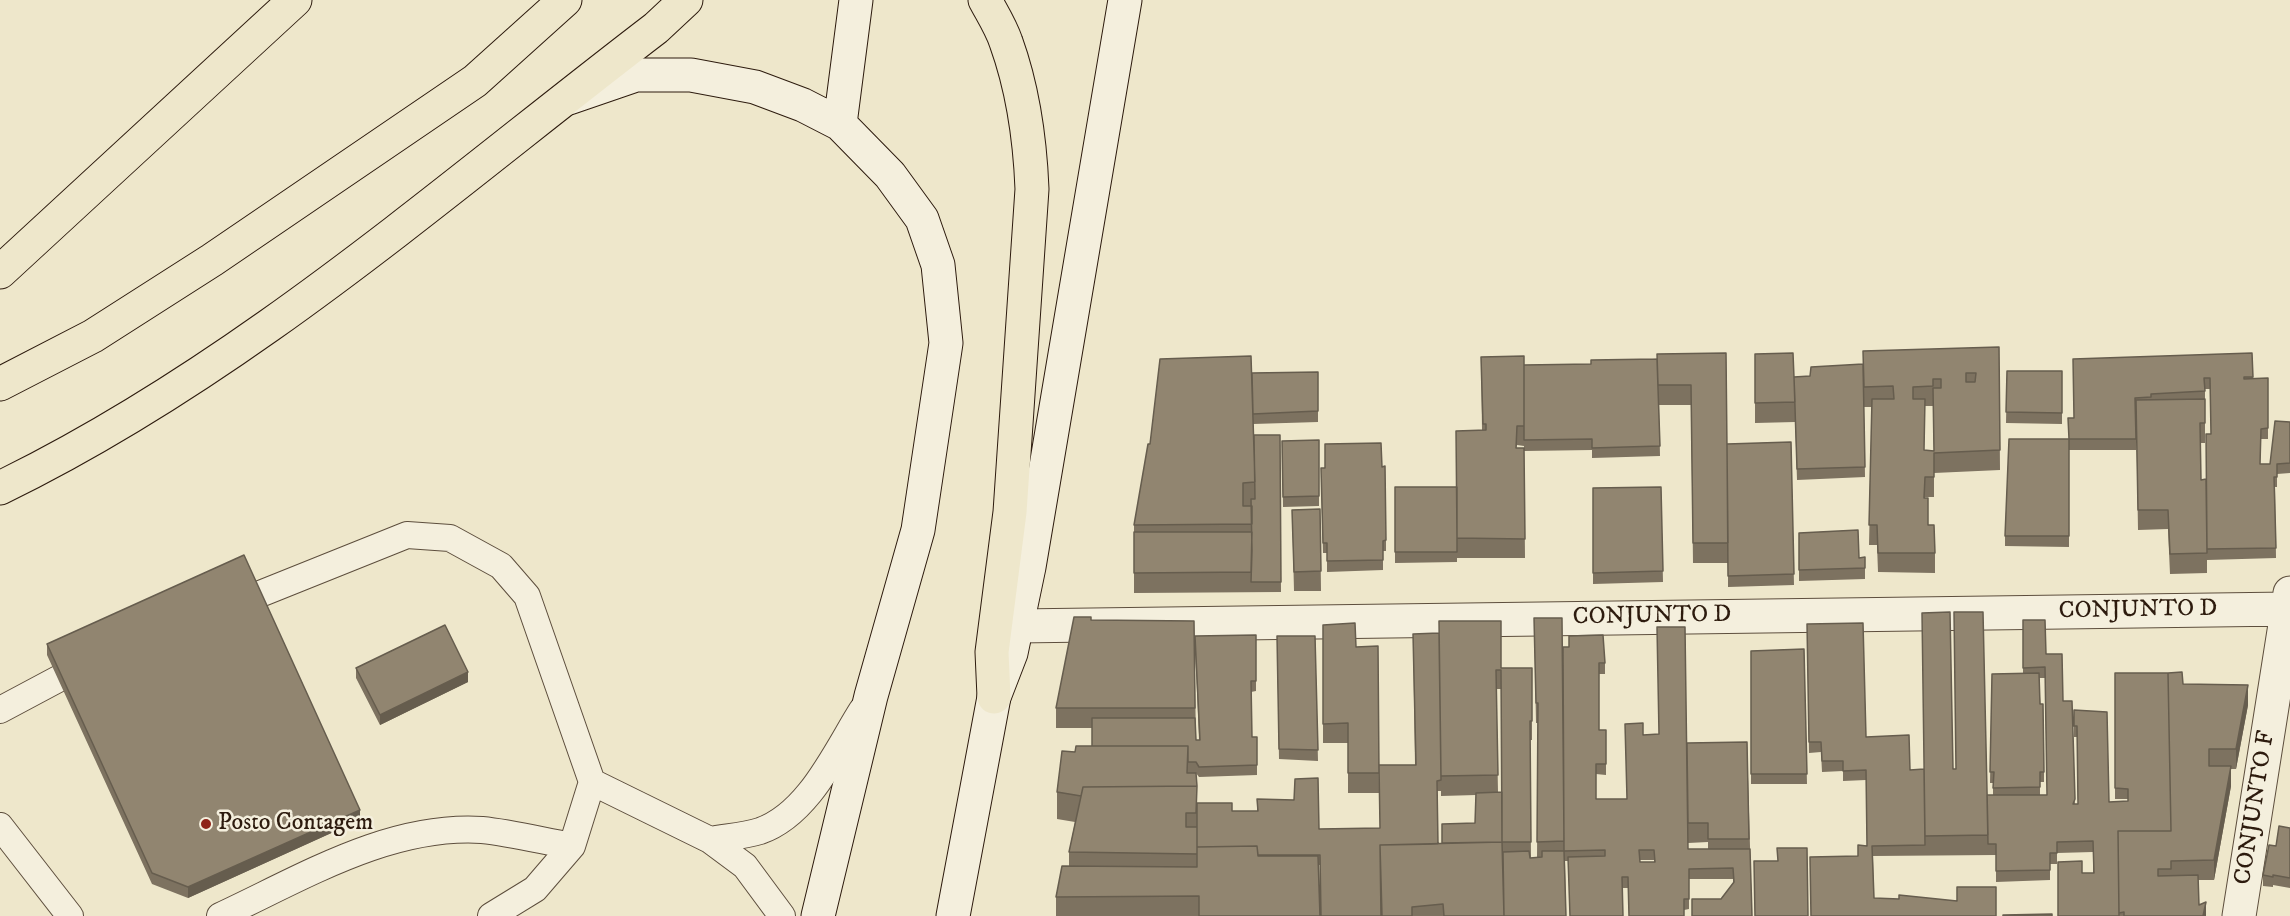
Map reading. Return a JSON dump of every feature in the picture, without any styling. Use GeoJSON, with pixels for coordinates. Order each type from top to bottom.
{"type":"FeatureCollection","features":[{"type":"Feature","properties":{"kind":"main road"},"geometry":{"type":"LineString","coordinates":[[0,272],[295,0]]}},
{"type":"Feature","properties":{"kind":"main road"},"geometry":{"type":"LineString","coordinates":[[0,384],[93,336],[212,260],[475,81],[566,0]]}},
{"type":"Feature","properties":{"kind":"main road"},"geometry":{"type":"LineString","coordinates":[[0,488],[91,441],[258,334],[446,194],[561,100],[656,28],[686,0]]}},
{"type":"Feature","properties":{"kind":"main road"},"geometry":{"type":"LineString","coordinates":[[840,124],[856,0]]}},
{"type":"Feature","properties":{"kind":"main road"},"geometry":{"type":"LineString","coordinates":[[985,0],[1006,40],[1018,85],[1030,144],[1032,189],[1010,512],[992,652],[994,697]]}},
{"type":"Feature","properties":{"kind":"main road"},"geometry":{"type":"LineString","coordinates":[[953,916],[994,697],[1005,671],[1017,626],[1037,527],[1125,0]]}},
{"type":"Feature","properties":{"kind":"main road"},"geometry":{"type":"LineString","coordinates":[[561,100],[636,75],[691,75],[755,87],[840,124],[890,175],[922,219],[938,265],[946,343],[918,530],[871,696],[818,916]]}},
{"type":"Feature","properties":{"kind":"main road","name":"CONJUNTO D"},"geometry":{"type":"LineString","coordinates":[[1017,626],[2289,601]]}},
{"type":"Feature","properties":{"kind":"main road","name":"CONJUNTO F"},"geometry":{"type":"LineString","coordinates":[[2240,916],[2289,601]]}},
{"type":"Feature","properties":{"kind":"lane"},"geometry":{"type":"LineString","coordinates":[[209,614],[407,535],[450,538],[501,566],[527,596],[591,782],[572,846],[535,889],[491,916]]}},
{"type":"Feature","properties":{"kind":"lane"},"geometry":{"type":"LineString","coordinates":[[0,710],[88,663],[110,654]]}},
{"type":"Feature","properties":{"kind":"lane"},"geometry":{"type":"LineString","coordinates":[[710,840],[760,831],[792,812],[816,782],[871,696]]}},
{"type":"Feature","properties":{"kind":"lane"},"geometry":{"type":"LineString","coordinates":[[591,782],[710,840],[745,866],[782,916]]}},
{"type":"Feature","properties":{"kind":"lane"},"geometry":{"type":"LineString","coordinates":[[0,826],[70,916]]}},
{"type":"Feature","properties":{"kind":"lane"},"geometry":{"type":"LineString","coordinates":[[220,916],[391,839],[439,832],[482,830],[572,846]]}},
{"type":"Feature","properties":{"kind":"building"},"geometry":{"type":"Polygon","coordinates":[[[1999,347],[2000,450],[1934,453],[1934,477],[1925,477],[1924,498],[1928,498],[1928,525],[1934,525],[1935,553],[1878,553],[1877,525],[1869,525],[1872,399],[1894,399],[1893,386],[1864,387],[1863,351],[1999,347]],[[1966,373],[1966,382],[1975,382],[1976,373],[1966,373]],[[1933,379],[1933,386],[1913,387],[1913,399],[1925,399],[1924,450],[1934,451],[1933,388],[1941,388],[1941,379],[1933,379]]]}},
{"type":"Feature","properties":{"kind":"building"},"geometry":{"type":"Polygon","coordinates":[[[1726,353],[1728,543],[1693,543],[1691,385],[1658,385],[1657,354],[1726,353]]]}},
{"type":"Feature","properties":{"kind":"building"},"geometry":{"type":"Polygon","coordinates":[[[1793,353],[1795,402],[1755,403],[1755,354],[1793,353]]]}},
{"type":"Feature","properties":{"kind":"building"},"geometry":{"type":"Polygon","coordinates":[[[2252,353],[2253,377],[2244,377],[2244,379],[2268,378],[2268,428],[2261,429],[2260,464],[2270,464],[2275,421],[2290,422],[2290,463],[2277,464],[2277,477],[2274,477],[2276,548],[2207,549],[2206,434],[2211,434],[2210,378],[2204,378],[2205,391],[2151,394],[2151,397],[2135,398],[2136,439],[2069,439],[2068,418],[2074,418],[2073,359],[2252,353]]]}},
{"type":"Feature","properties":{"kind":"building"},"geometry":{"type":"Polygon","coordinates":[[[1251,356],[1255,482],[1243,483],[1243,506],[1252,506],[1252,524],[1134,525],[1148,444],[1150,444],[1160,359],[1251,356]]]}},
{"type":"Feature","properties":{"kind":"building"},"geometry":{"type":"Polygon","coordinates":[[[1524,356],[1524,426],[1517,426],[1516,448],[1524,448],[1525,539],[1457,538],[1456,431],[1486,430],[1486,424],[1483,424],[1481,357],[1524,356]]]}},
{"type":"Feature","properties":{"kind":"building"},"geometry":{"type":"Polygon","coordinates":[[[1657,359],[1660,446],[1592,448],[1592,439],[1524,440],[1524,365],[1591,364],[1591,360],[1657,359]]]}},
{"type":"Feature","properties":{"kind":"building"},"geometry":{"type":"Polygon","coordinates":[[[1863,364],[1865,467],[1797,469],[1794,377],[1810,376],[1811,367],[1863,364]]]}},
{"type":"Feature","properties":{"kind":"building"},"geometry":{"type":"Polygon","coordinates":[[[2007,371],[2062,371],[2062,413],[2006,412],[2007,371]]]}},
{"type":"Feature","properties":{"kind":"building"},"geometry":{"type":"Polygon","coordinates":[[[1318,372],[1318,411],[1253,414],[1252,373],[1318,372]]]}},
{"type":"Feature","properties":{"kind":"building"},"geometry":{"type":"Polygon","coordinates":[[[2205,399],[2205,423],[2200,423],[2201,480],[2206,479],[2207,553],[2170,554],[2168,510],[2138,510],[2136,400],[2205,399]]]}},
{"type":"Feature","properties":{"kind":"building"},"geometry":{"type":"Polygon","coordinates":[[[1254,435],[1280,435],[1281,582],[1251,582],[1251,499],[1255,499],[1254,435]]]}},
{"type":"Feature","properties":{"kind":"building"},"geometry":{"type":"Polygon","coordinates":[[[2009,439],[2069,439],[2069,536],[2005,536],[2009,439]]]}},
{"type":"Feature","properties":{"kind":"building"},"geometry":{"type":"Polygon","coordinates":[[[1319,440],[1319,496],[1283,497],[1282,441],[1319,440]]]}},
{"type":"Feature","properties":{"kind":"building"},"geometry":{"type":"Polygon","coordinates":[[[1791,442],[1794,574],[1728,576],[1727,444],[1791,442]]]}},
{"type":"Feature","properties":{"kind":"building"},"geometry":{"type":"Polygon","coordinates":[[[1381,443],[1382,467],[1385,466],[1386,540],[1383,541],[1383,560],[1327,561],[1327,543],[1323,543],[1321,468],[1325,468],[1325,444],[1381,443]]]}},
{"type":"Feature","properties":{"kind":"building"},"geometry":{"type":"Polygon","coordinates":[[[1395,487],[1457,487],[1457,552],[1395,552],[1395,487]]]}},
{"type":"Feature","properties":{"kind":"building"},"geometry":{"type":"Polygon","coordinates":[[[1661,487],[1663,571],[1593,573],[1593,488],[1661,487]]]}},
{"type":"Feature","properties":{"kind":"building"},"geometry":{"type":"Polygon","coordinates":[[[1320,509],[1321,571],[1294,572],[1292,510],[1320,509]]]}},
{"type":"Feature","properties":{"kind":"building"},"geometry":{"type":"Polygon","coordinates":[[[1858,530],[1859,558],[1865,557],[1865,568],[1799,570],[1799,533],[1858,530]]]}},
{"type":"Feature","properties":{"kind":"building"},"geometry":{"type":"Polygon","coordinates":[[[1134,532],[1252,532],[1251,572],[1134,573],[1134,532]]]}},
{"type":"Feature","properties":{"kind":"building"},"geometry":{"type":"Polygon","coordinates":[[[244,555],[360,810],[188,887],[152,873],[47,644],[244,555]]]}},
{"type":"Feature","properties":{"kind":"building"},"geometry":{"type":"Polygon","coordinates":[[[1950,612],[1953,769],[1956,769],[1954,612],[1983,612],[1988,835],[1925,836],[1922,613],[1950,612]]]}},
{"type":"Feature","properties":{"kind":"building"},"geometry":{"type":"Polygon","coordinates":[[[1074,617],[1091,617],[1091,620],[1194,621],[1195,708],[1056,708],[1074,617]]]}},
{"type":"Feature","properties":{"kind":"building"},"geometry":{"type":"Polygon","coordinates":[[[1534,618],[1562,618],[1564,841],[1537,842],[1538,703],[1536,703],[1534,618]]]}},
{"type":"Feature","properties":{"kind":"building"},"geometry":{"type":"Polygon","coordinates":[[[2023,620],[2045,620],[2046,654],[2062,654],[2063,701],[2072,701],[2075,799],[2073,804],[2078,804],[2077,726],[2074,726],[2074,710],[2107,712],[2109,802],[2128,801],[2128,789],[2115,788],[2115,673],[2168,673],[2171,831],[2118,831],[2119,916],[2058,916],[2058,862],[2082,861],[2082,873],[2094,873],[2093,841],[2057,842],[2057,853],[2050,853],[2050,870],[1996,871],[1996,844],[1988,844],[1987,795],[2047,795],[2045,667],[2023,668],[2023,620]]]}},
{"type":"Feature","properties":{"kind":"building"},"geometry":{"type":"Polygon","coordinates":[[[1439,621],[1501,621],[1501,668],[1532,668],[1531,842],[1502,842],[1501,670],[1496,670],[1498,775],[1441,776],[1439,621]]]}},
{"type":"Feature","properties":{"kind":"building"},"geometry":{"type":"Polygon","coordinates":[[[1355,623],[1356,647],[1378,646],[1379,773],[1348,773],[1348,723],[1323,724],[1323,625],[1355,623]]]}},
{"type":"Feature","properties":{"kind":"building"},"geometry":{"type":"Polygon","coordinates":[[[1863,623],[1866,737],[1909,735],[1910,770],[1924,769],[1925,845],[1872,846],[1874,898],[1899,899],[1899,895],[1957,901],[1957,887],[1996,887],[1996,916],[1811,916],[1810,857],[1858,856],[1858,845],[1867,846],[1866,770],[1843,771],[1843,761],[1822,761],[1821,742],[1809,742],[1807,624],[1863,623]]]}},
{"type":"Feature","properties":{"kind":"building"},"geometry":{"type":"Polygon","coordinates":[[[445,625],[468,672],[380,715],[356,668],[445,625]]]}},
{"type":"Feature","properties":{"kind":"building"},"geometry":{"type":"Polygon","coordinates":[[[1657,627],[1685,627],[1688,849],[1750,849],[1752,916],[1692,916],[1692,899],[1721,899],[1734,882],[1733,868],[1689,869],[1689,899],[1684,899],[1684,916],[1629,916],[1628,877],[1622,877],[1623,916],[1570,916],[1568,857],[1605,856],[1605,850],[1564,851],[1563,647],[1569,647],[1569,636],[1603,635],[1605,663],[1599,663],[1599,730],[1606,730],[1606,764],[1596,764],[1596,799],[1627,799],[1625,724],[1643,723],[1643,735],[1659,734],[1657,627]],[[1639,850],[1640,862],[1655,862],[1654,850],[1639,850]]]}},
{"type":"Feature","properties":{"kind":"building"},"geometry":{"type":"Polygon","coordinates":[[[1439,633],[1441,780],[1437,781],[1438,844],[1380,845],[1381,916],[1321,916],[1320,855],[1258,855],[1257,846],[1197,847],[1197,803],[1232,803],[1232,811],[1258,811],[1257,799],[1294,800],[1295,779],[1318,778],[1319,829],[1380,828],[1379,765],[1416,765],[1413,634],[1439,633]]]}},
{"type":"Feature","properties":{"kind":"building"},"geometry":{"type":"Polygon","coordinates":[[[1256,635],[1256,681],[1251,681],[1252,737],[1257,737],[1257,765],[1199,767],[1196,762],[1188,762],[1188,746],[1092,746],[1092,718],[1195,718],[1196,740],[1200,740],[1195,636],[1256,635]]]}},
{"type":"Feature","properties":{"kind":"building"},"geometry":{"type":"Polygon","coordinates":[[[1277,636],[1315,636],[1318,750],[1279,749],[1277,636]]]}},
{"type":"Feature","properties":{"kind":"building"},"geometry":{"type":"Polygon","coordinates":[[[1804,649],[1807,774],[1751,774],[1751,651],[1804,649]]]}},
{"type":"Feature","properties":{"kind":"building"},"geometry":{"type":"Polygon","coordinates":[[[2182,672],[2183,684],[2248,685],[2236,749],[2209,749],[2209,766],[2231,766],[2214,860],[2171,861],[2171,869],[2158,869],[2158,876],[2198,875],[2199,905],[2206,902],[2203,916],[2124,916],[2124,912],[2119,913],[2118,831],[2171,831],[2168,673],[2182,672]]]}},
{"type":"Feature","properties":{"kind":"building"},"geometry":{"type":"Polygon","coordinates":[[[2039,673],[2040,704],[2043,704],[2044,772],[2040,772],[2040,787],[1993,788],[1994,772],[1990,772],[1992,674],[2039,673]]]}},
{"type":"Feature","properties":{"kind":"building"},"geometry":{"type":"Polygon","coordinates":[[[1747,742],[1749,839],[1708,839],[1708,823],[1688,823],[1687,743],[1747,742]]]}},
{"type":"Feature","properties":{"kind":"building"},"geometry":{"type":"Polygon","coordinates":[[[1076,746],[1188,746],[1187,773],[1196,773],[1197,786],[1083,787],[1081,796],[1057,792],[1062,751],[1075,752],[1076,746]]]}},
{"type":"Feature","properties":{"kind":"building"},"geometry":{"type":"Polygon","coordinates":[[[1197,786],[1196,813],[1186,813],[1186,827],[1197,827],[1197,854],[1069,852],[1083,787],[1197,786]]]}},
{"type":"Feature","properties":{"kind":"building"},"geometry":{"type":"Polygon","coordinates":[[[1502,792],[1502,842],[1442,843],[1442,824],[1475,823],[1476,793],[1502,792]]]}},
{"type":"Feature","properties":{"kind":"building"},"geometry":{"type":"Polygon","coordinates":[[[2279,826],[2290,828],[2290,878],[2263,875],[2269,845],[2276,846],[2279,826]]]}},
{"type":"Feature","properties":{"kind":"building"},"geometry":{"type":"Polygon","coordinates":[[[1502,842],[1504,916],[1444,916],[1443,904],[1412,907],[1412,916],[1382,916],[1380,845],[1502,842]]]}},
{"type":"Feature","properties":{"kind":"building"},"geometry":{"type":"Polygon","coordinates":[[[1257,846],[1258,856],[1318,856],[1320,916],[1199,916],[1199,896],[1056,897],[1062,866],[1197,867],[1197,847],[1257,846]]]}},
{"type":"Feature","properties":{"kind":"building"},"geometry":{"type":"Polygon","coordinates":[[[1777,848],[1807,848],[1808,916],[1755,916],[1754,861],[1778,861],[1777,848]]]}},
{"type":"Feature","properties":{"kind":"building"},"geometry":{"type":"Polygon","coordinates":[[[1529,851],[1530,858],[1542,857],[1542,851],[1564,851],[1566,916],[1504,916],[1503,852],[1529,851]]]}},
{"type":"Feature","properties":{"kind":"building"},"geometry":{"type":"Polygon","coordinates":[[[2052,914],[2052,916],[2003,916],[2003,915],[2052,914]]]}},
{"type":"Feature","properties":{"kind":"place","name":"Posto Contagem"},"geometry":{"type":"Point","coordinates":[206,824]}}]}
